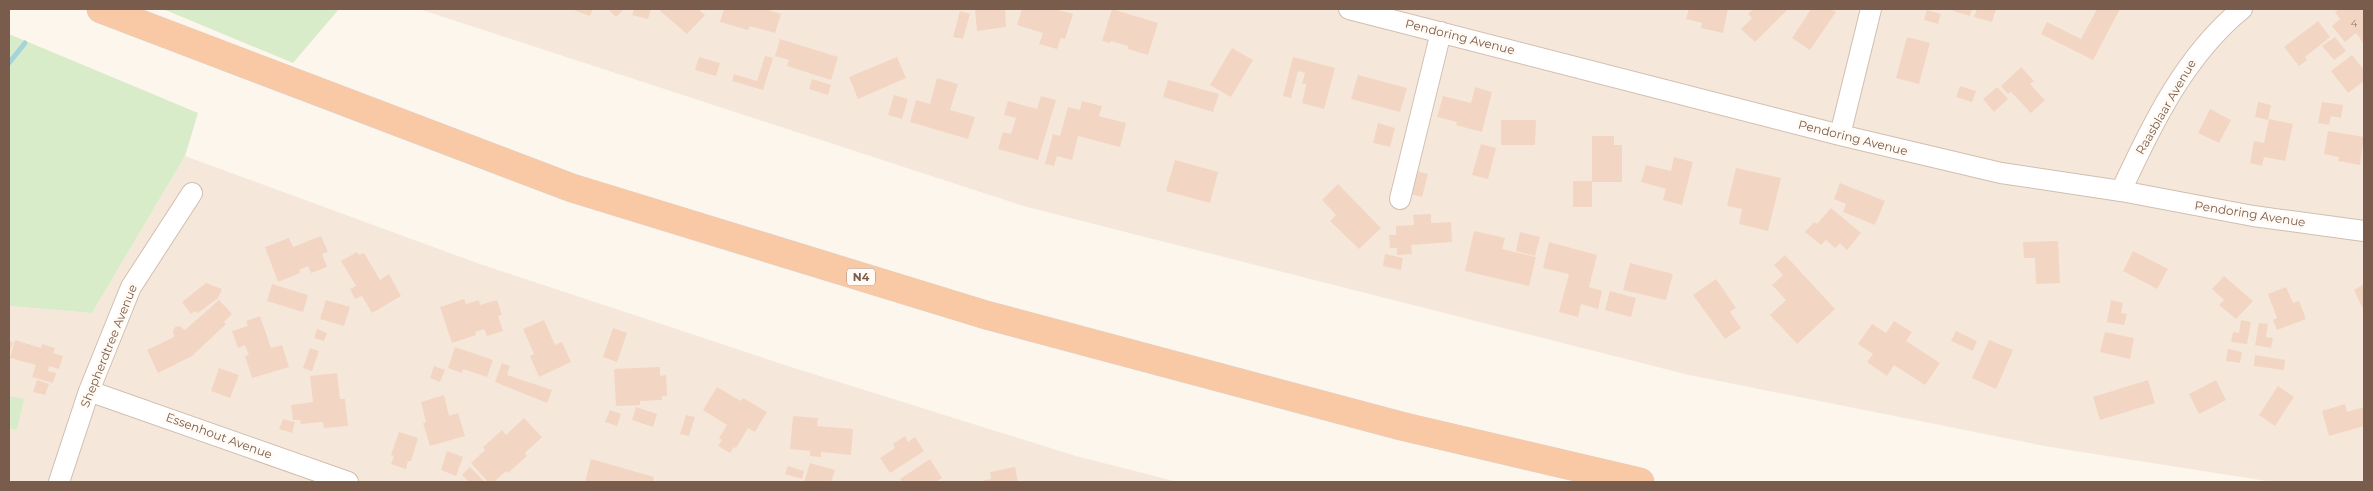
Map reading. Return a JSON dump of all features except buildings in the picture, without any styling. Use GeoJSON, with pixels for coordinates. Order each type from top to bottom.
{"type":"FeatureCollection","features":[{"type":"Feature","properties":{"kind":"highway","name":"N4"},"geometry":{"type":"LineString","coordinates":[[101,9],[572,188],[986,316],[1401,426],[1640,482]]}},
{"type":"Feature","properties":{"kind":"street","name":"Pendoring Avenue"},"geometry":{"type":"LineString","coordinates":[[1349,9],[1840,136],[2000,173],[2120,191],[2253,216],[2364,231]]}},
{"type":"Feature","properties":{"kind":"street"},"geometry":{"type":"LineString","coordinates":[[1840,136],[1871,9]]}},
{"type":"Feature","properties":{"kind":"street","name":"Raasblaar Avenue"},"geometry":{"type":"LineString","coordinates":[[2120,191],[2150,131],[2194,57],[2228,20],[2242,9]]}},
{"type":"Feature","properties":{"kind":"street"},"geometry":{"type":"LineString","coordinates":[[1400,199],[1440,32]]}},
{"type":"Feature","properties":{"kind":"street","name":"Shepherdtree Avenue"},"geometry":{"type":"LineString","coordinates":[[59,482],[89,391],[131,287],[192,192]]}},
{"type":"Feature","properties":{"kind":"street","name":"Essenhout Avenue"},"geometry":{"type":"LineString","coordinates":[[89,391],[348,482]]}},
{"type":"Feature","properties":{"kind":"shaded area"},"geometry":{"type":"Polygon","coordinates":[[[419,9],[2364,9],[2364,482],[2273,482],[2050,447],[1689,375],[1023,206],[419,9]]]}},
{"type":"Feature","properties":{"kind":"shaded area"},"geometry":{"type":"Polygon","coordinates":[[[185,156],[477,263],[791,367],[1076,456],[1178,482],[9,482],[9,306],[92,313],[185,156]]]}},
{"type":"Feature","properties":{"kind":"green space"},"geometry":{"type":"Polygon","coordinates":[[[163,9],[339,9],[293,63],[163,9]]]}},
{"type":"Feature","properties":{"kind":"green space"},"geometry":{"type":"Polygon","coordinates":[[[9,34],[198,113],[185,156],[92,313],[9,306],[9,34]]]}},
{"type":"Feature","properties":{"kind":"green space"},"geometry":{"type":"Polygon","coordinates":[[[9,396],[24,399],[17,430],[9,428],[9,396]]]}},
{"type":"Feature","properties":{"kind":"waterway"},"geometry":{"type":"LineString","coordinates":[[9,63],[25,43]]}}]}
